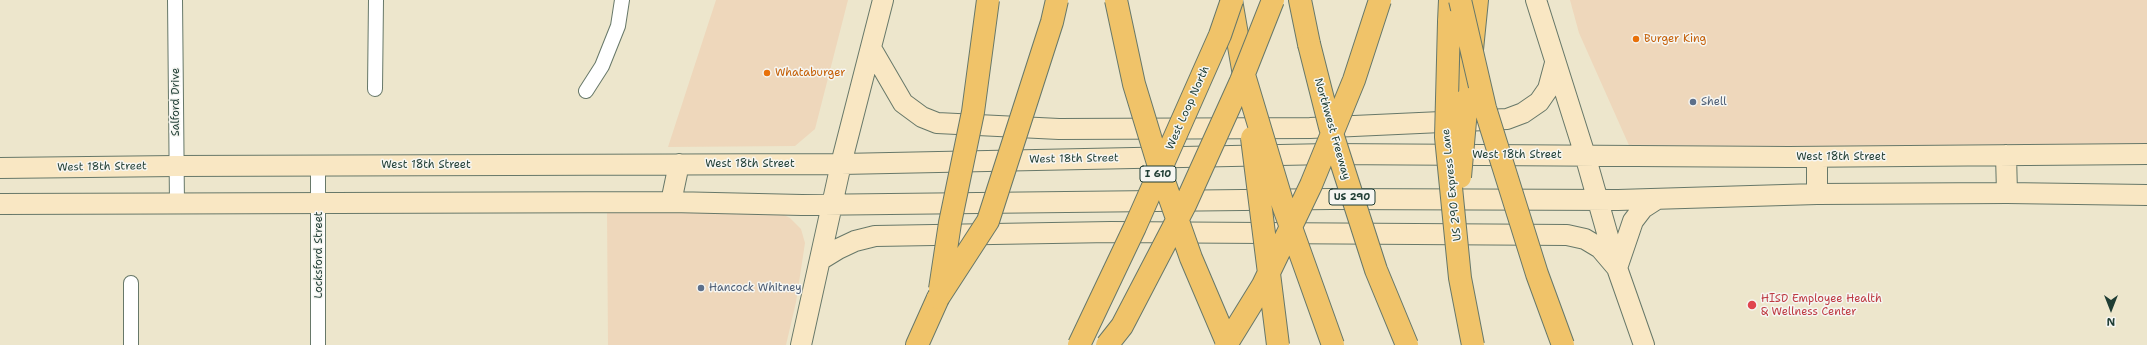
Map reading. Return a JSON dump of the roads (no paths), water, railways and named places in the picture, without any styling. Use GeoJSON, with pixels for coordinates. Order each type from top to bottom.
{"type":"FeatureCollection","features":[{"type":"Feature","properties":{"kind":"highway"},"geometry":{"type":"LineString","coordinates":[[938,298],[950,223],[973,112],[988,0]]}},
{"type":"Feature","properties":{"kind":"highway"},"geometry":{"type":"LineString","coordinates":[[917,345],[938,298],[988,221],[1052,22],[1057,0]]}},
{"type":"Feature","properties":{"kind":"highway"},"geometry":{"type":"LineString","coordinates":[[1116,0],[1134,84],[1161,174],[1191,258],[1227,345]]}},
{"type":"Feature","properties":{"kind":"highway"},"geometry":{"type":"LineString","coordinates":[[1232,0],[1244,75],[1278,345]]}},
{"type":"Feature","properties":{"kind":"highway","name":"West Loop North"},"geometry":{"type":"LineString","coordinates":[[1079,345],[1135,227],[1217,42],[1232,0]]}},
{"type":"Feature","properties":{"kind":"highway"},"geometry":{"type":"LineString","coordinates":[[1107,345],[1122,326],[1185,205],[1241,81],[1273,0]]}},
{"type":"Feature","properties":{"kind":"highway","name":"Northwest Freeway"},"geometry":{"type":"LineString","coordinates":[[1300,0],[1309,44],[1330,127],[1376,270],[1407,345]]}},
{"type":"Feature","properties":{"kind":"highway"},"geometry":{"type":"LineString","coordinates":[[1227,345],[1262,285],[1311,185],[1354,80],[1380,0]]}},
{"type":"Feature","properties":{"kind":"highway","name":"US 290 Express Lane"},"geometry":{"type":"LineString","coordinates":[[1450,0],[1447,49],[1446,137],[1455,214],[1460,278],[1473,345]]}},
{"type":"Feature","properties":{"kind":"highway"},"geometry":{"type":"LineString","coordinates":[[1460,0],[1485,108],[1537,274],[1563,345]]}},
{"type":"Feature","properties":{"kind":"highway"},"geometry":{"type":"LineString","coordinates":[[1455,214],[1477,0]]}},
{"type":"Feature","properties":{"kind":"highway"},"geometry":{"type":"LineString","coordinates":[[1244,75],[1283,205],[1333,345]]}},
{"type":"Feature","properties":{"kind":"main road"},"geometry":{"type":"LineString","coordinates":[[802,345],[820,260],[834,204],[841,164],[883,0]]}},
{"type":"Feature","properties":{"kind":"main road"},"geometry":{"type":"LineString","coordinates":[[1536,0],[1585,154],[1617,268],[1644,345]]}},
{"type":"Feature","properties":{"kind":"main road"},"geometry":{"type":"LineString","coordinates":[[871,48],[903,103],[922,117],[937,123],[1059,129],[1310,128],[1507,119],[1523,113],[1539,102],[1548,89],[1556,63]]}},
{"type":"Feature","properties":{"kind":"main road","name":"West 18th Street"},"geometry":{"type":"LineString","coordinates":[[0,168],[318,165],[841,164],[1329,154],[1585,154],[1817,157],[2147,154]]}},
{"type":"Feature","properties":{"kind":"main road"},"geometry":{"type":"LineString","coordinates":[[2006,155],[2007,193]]}},
{"type":"Feature","properties":{"kind":"main road"},"geometry":{"type":"LineString","coordinates":[[1817,157],[1817,194]]}},
{"type":"Feature","properties":{"kind":"main road"},"geometry":{"type":"LineString","coordinates":[[671,202],[679,164]]}},
{"type":"Feature","properties":{"kind":"main road"},"geometry":{"type":"LineString","coordinates":[[0,204],[671,202],[834,204],[1331,199],[1598,200],[1817,194],[2007,193],[2147,195]]}},
{"type":"Feature","properties":{"kind":"main road"},"geometry":{"type":"LineString","coordinates":[[1617,268],[1633,221],[1643,208],[1657,199]]}},
{"type":"Feature","properties":{"kind":"main road"},"geometry":{"type":"LineString","coordinates":[[820,260],[849,244],[876,236],[1112,232],[1567,234],[1585,239],[1600,248],[1617,268]]}},
{"type":"Feature","properties":{"kind":"street","name":"Salford Drive"},"geometry":{"type":"LineString","coordinates":[[175,0],[177,204]]}},
{"type":"Feature","properties":{"kind":"street"},"geometry":{"type":"LineString","coordinates":[[375,89],[376,0]]}},
{"type":"Feature","properties":{"kind":"street"},"geometry":{"type":"LineString","coordinates":[[586,91],[602,66],[618,26],[622,0]]}},
{"type":"Feature","properties":{"kind":"street","name":"Locksford Street"},"geometry":{"type":"LineString","coordinates":[[318,165],[318,345]]}},
{"type":"Feature","properties":{"kind":"street"},"geometry":{"type":"LineString","coordinates":[[131,283],[131,345]]}},
{"type":"Feature","properties":{"kind":"place","name":"Burger King"},"geometry":{"type":"Point","coordinates":[1636,39]}},
{"type":"Feature","properties":{"kind":"place","name":"Whataburger"},"geometry":{"type":"Point","coordinates":[767,73]}},
{"type":"Feature","properties":{"kind":"place","name":"Shell"},"geometry":{"type":"Point","coordinates":[1693,102]}},
{"type":"Feature","properties":{"kind":"place","name":"Hancock Whitney"},"geometry":{"type":"Point","coordinates":[701,288]}},
{"type":"Feature","properties":{"kind":"place","name":"HISD Employee Health & Wellness Center"},"geometry":{"type":"Point","coordinates":[1752,305]}}]}
